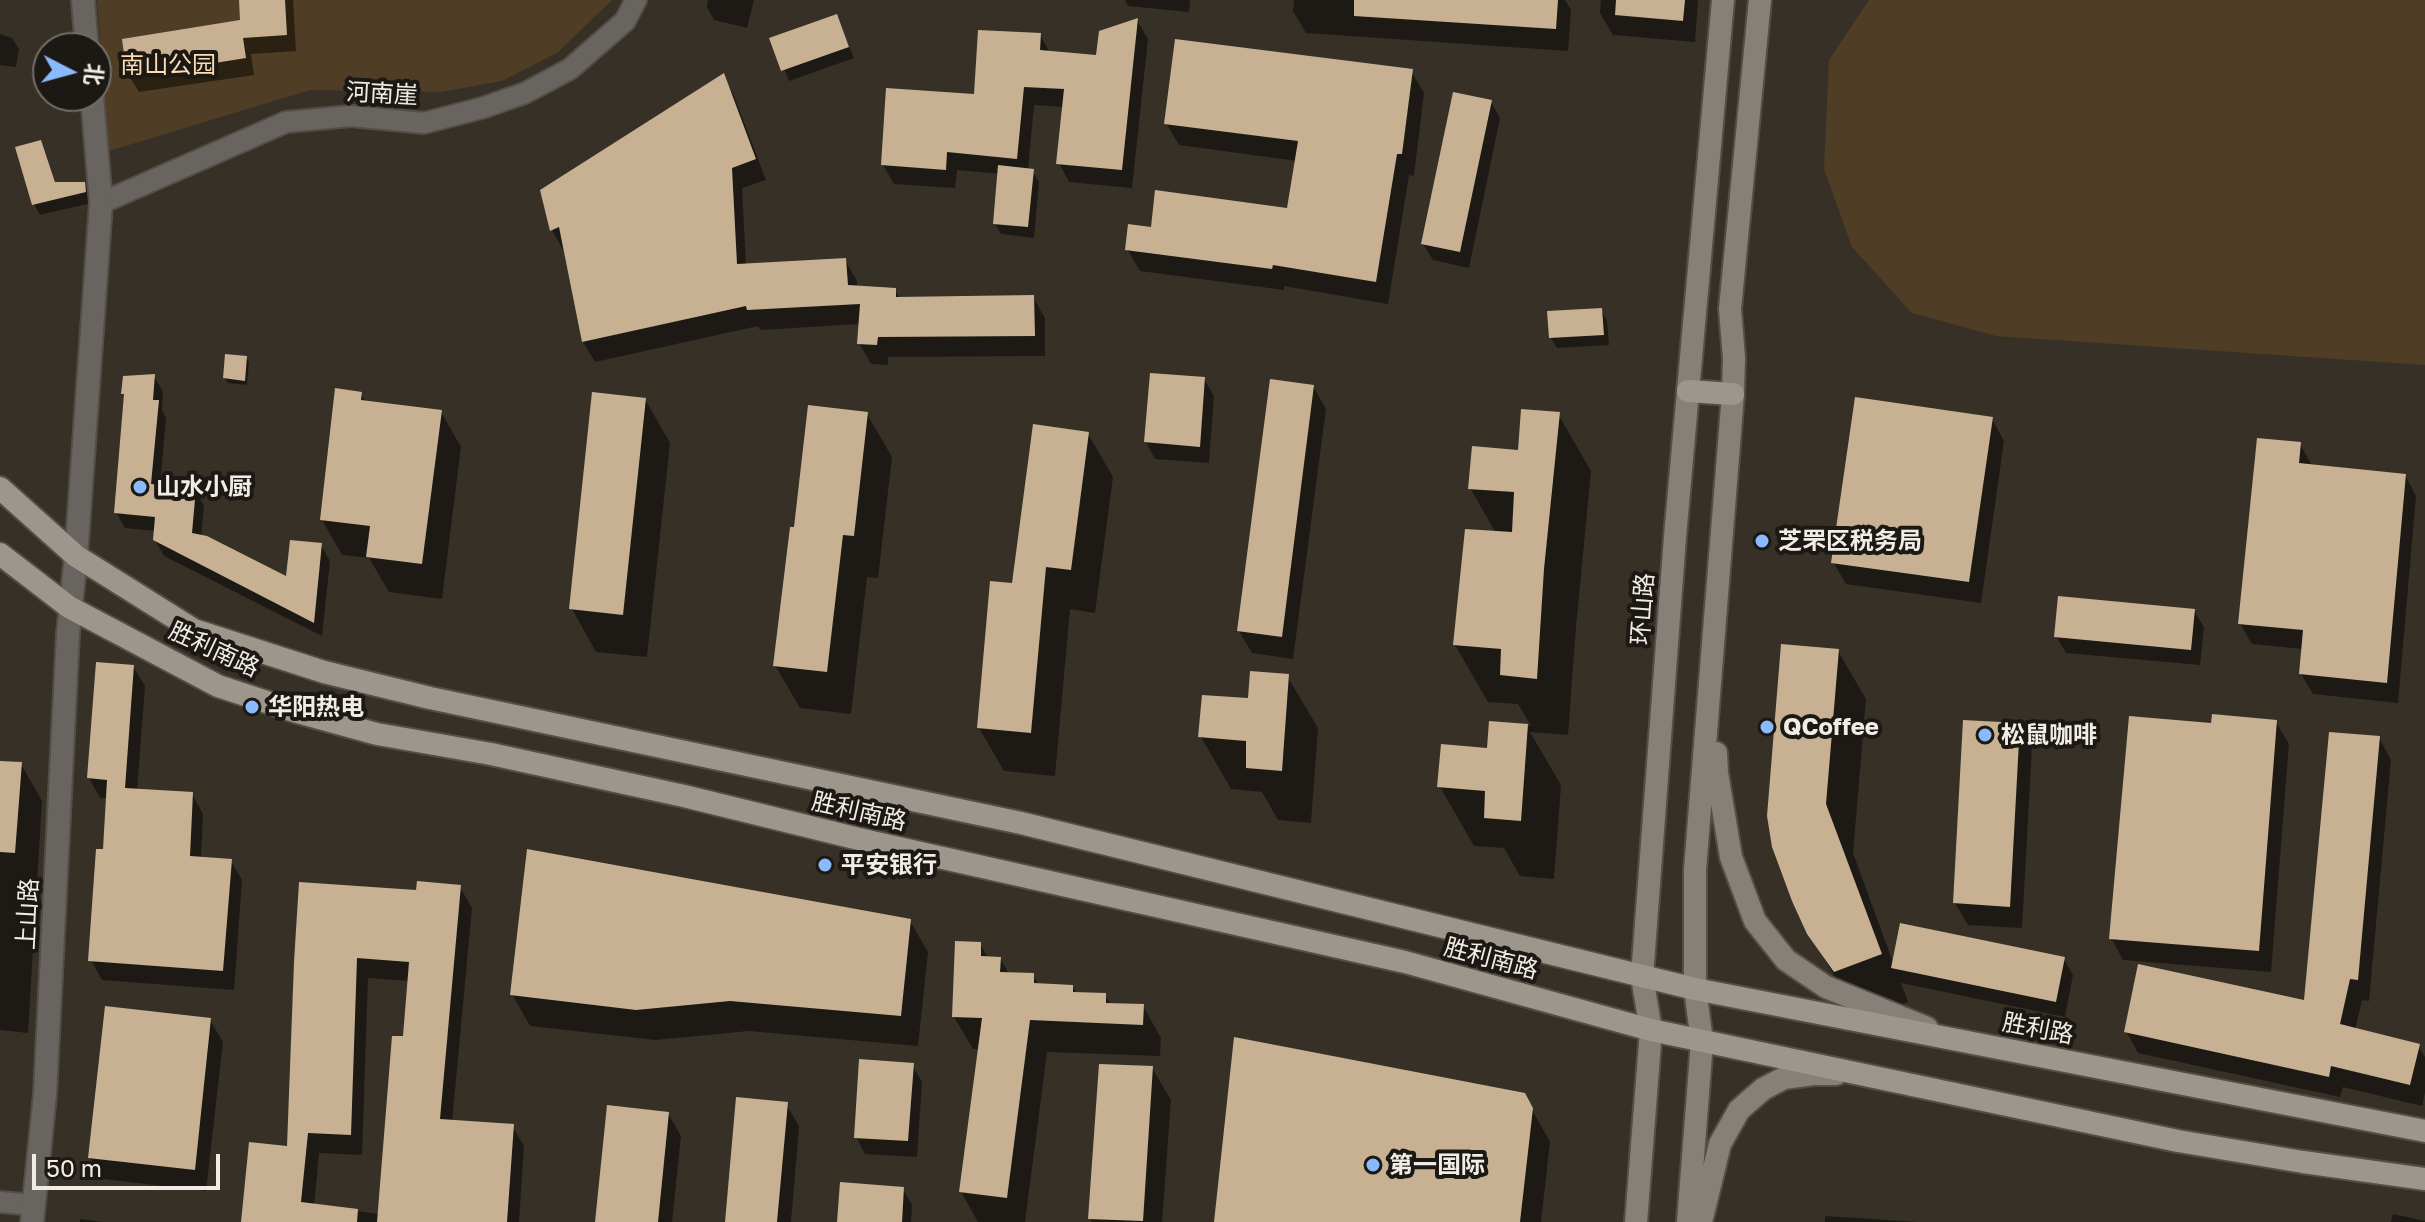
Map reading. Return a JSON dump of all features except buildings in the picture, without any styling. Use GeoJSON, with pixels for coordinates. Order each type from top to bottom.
{"type":"FeatureCollection","features":[{"type":"Feature","properties":{"kind":"main road","name":"环山路"},"geometry":{"type":"LineString","coordinates":[[1636,1222],[1651,1030],[1642,977],[1688,391],[1723,0]]}},
{"type":"Feature","properties":{"kind":"main road"},"geometry":{"type":"LineString","coordinates":[[1688,1222],[1702,1041],[1695,989],[1695,870],[1733,394],[1730,309],[1760,0]]}},
{"type":"Feature","properties":{"kind":"main road"},"geometry":{"type":"LineString","coordinates":[[1688,391],[1733,394]]}},
{"type":"Feature","properties":{"kind":"main road"},"geometry":{"type":"LineString","coordinates":[[0,488],[76,556]]}},
{"type":"Feature","properties":{"kind":"main road"},"geometry":{"type":"LineString","coordinates":[[0,554],[69,607]]}},
{"type":"Feature","properties":{"kind":"main road","name":"胜利南路"},"geometry":{"type":"LineString","coordinates":[[76,556],[194,630],[324,672],[430,698],[1021,823],[1642,977]]}},
{"type":"Feature","properties":{"kind":"main road","name":"胜利南路"},"geometry":{"type":"LineString","coordinates":[[69,607],[218,686],[364,730],[684,796],[878,844],[1405,962],[1651,1030]]}},
{"type":"Feature","properties":{"kind":"main road"},"geometry":{"type":"LineString","coordinates":[[1712,676],[1717,773],[1731,857],[1755,921],[1786,960],[1826,987],[1954,1039]]}},
{"type":"Feature","properties":{"kind":"main road","name":"胜利路"},"geometry":{"type":"LineString","coordinates":[[1642,977],[2425,1131]]}},
{"type":"Feature","properties":{"kind":"main road"},"geometry":{"type":"LineString","coordinates":[[1651,1030],[2178,1141],[2425,1179]]}},
{"type":"Feature","properties":{"kind":"main road"},"geometry":{"type":"LineString","coordinates":[[1701,1222],[1720,1144],[1739,1110],[1763,1089],[1784,1078],[1813,1074],[1859,1074]]}},
{"type":"Feature","properties":{"kind":"street"},"geometry":{"type":"LineString","coordinates":[[83,0],[86,32]]}},
{"type":"Feature","properties":{"kind":"street","name":"河南崖"},"geometry":{"type":"LineString","coordinates":[[101,203],[286,122],[351,116],[424,123],[525,93],[570,69],[625,21],[636,0]]}},
{"type":"Feature","properties":{"kind":"street","name":"上山路"},"geometry":{"type":"LineString","coordinates":[[33,1214],[45,1094],[69,607],[76,556],[101,203],[93,112]]}},
{"type":"Feature","properties":{"kind":"street"},"geometry":{"type":"LineString","coordinates":[[0,1202],[33,1214]]}},
{"type":"Feature","properties":{"kind":"green space","name":"南山公园"},"geometry":{"type":"Polygon","coordinates":[[[97,0],[612,0],[557,53],[502,81],[441,92],[310,90],[109,151],[106,112],[112,112],[112,32],[100,32],[97,0]]]}},
{"type":"Feature","properties":{"kind":"green space"},"geometry":{"type":"Polygon","coordinates":[[[1869,0],[2425,0],[2425,365],[1996,336],[1912,313],[1852,247],[1824,169],[1829,60],[1869,0]]]}},
{"type":"Feature","properties":{"kind":"place","name":"山水小厨"},"geometry":{"type":"Point","coordinates":[140,487]}},
{"type":"Feature","properties":{"kind":"place","name":"芝罘区税务局"},"geometry":{"type":"Point","coordinates":[1762,541]}},
{"type":"Feature","properties":{"kind":"place","name":"华阳热电"},"geometry":{"type":"Point","coordinates":[252,707]}},
{"type":"Feature","properties":{"kind":"place","name":"QCoffee"},"geometry":{"type":"Point","coordinates":[1767,727]}},
{"type":"Feature","properties":{"kind":"place","name":"松鼠咖啡"},"geometry":{"type":"Point","coordinates":[1985,735]}},
{"type":"Feature","properties":{"kind":"place","name":"平安银行"},"geometry":{"type":"Point","coordinates":[825,865]}},
{"type":"Feature","properties":{"kind":"place","name":"第一国际"},"geometry":{"type":"Point","coordinates":[1373,1165]}}]}
